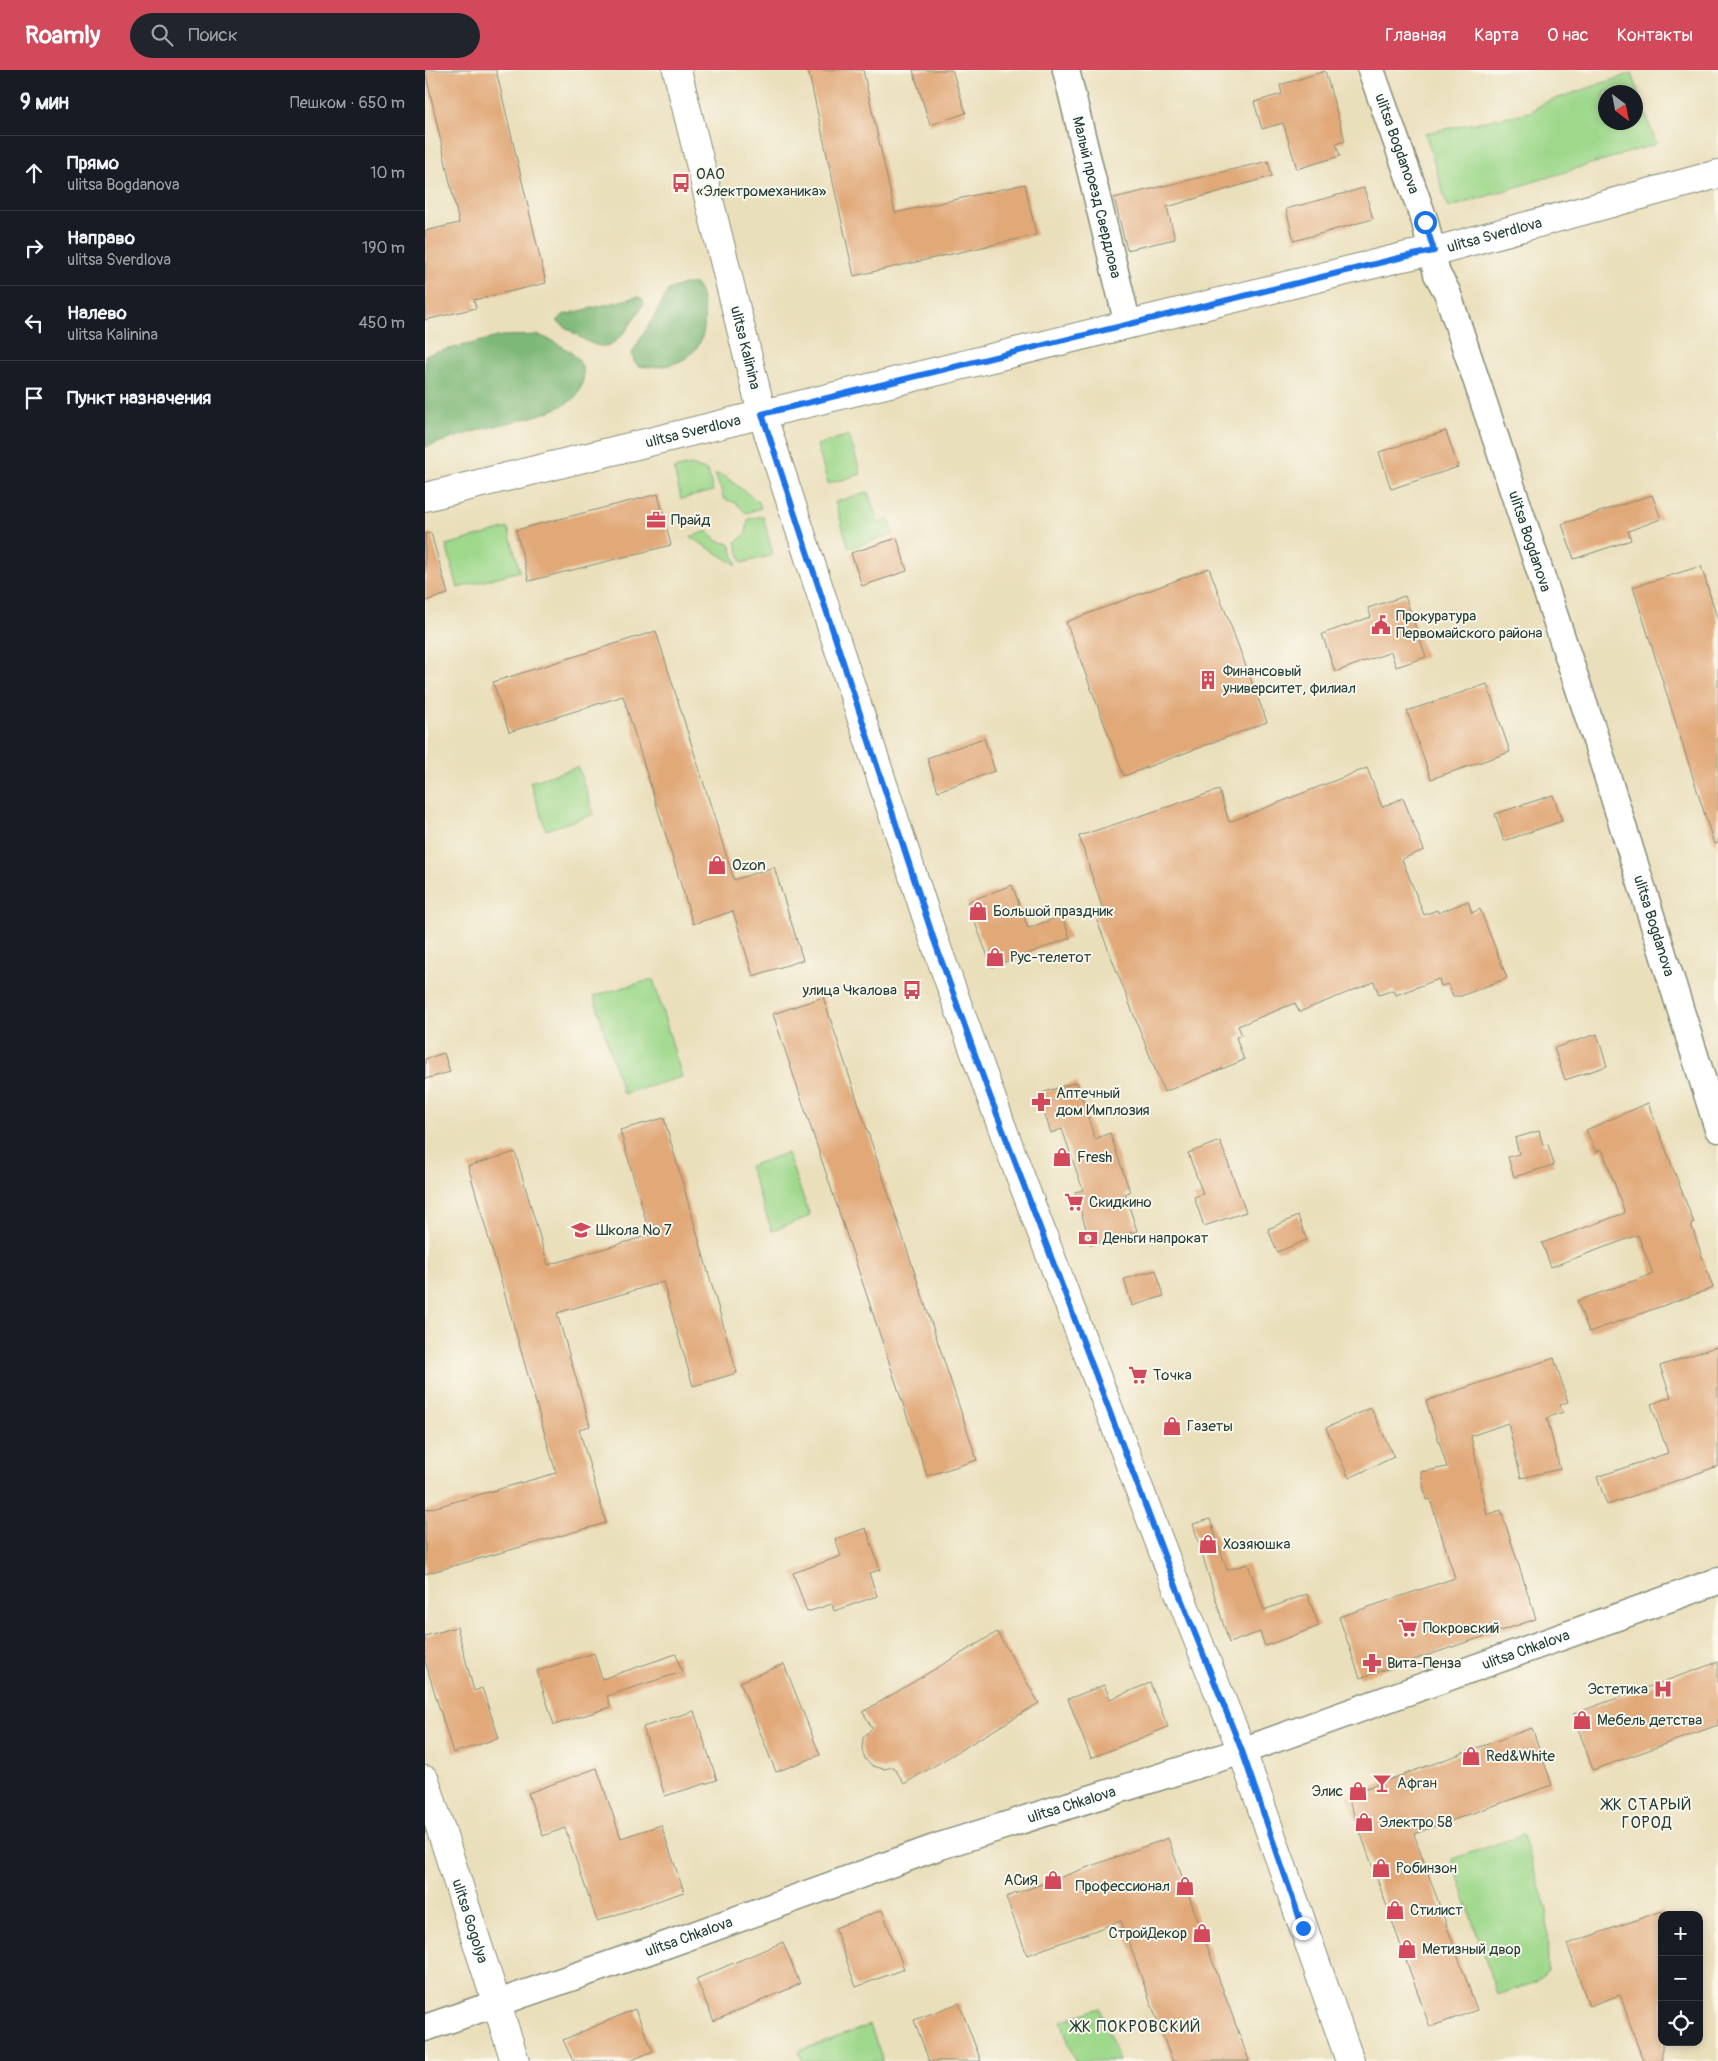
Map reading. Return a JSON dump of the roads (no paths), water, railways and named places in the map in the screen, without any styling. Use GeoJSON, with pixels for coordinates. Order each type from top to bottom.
{"type":"FeatureCollection","features":[{"type":"Feature","properties":{"kind":"main road","name":"ulitsa Kalinina"},"geometry":{"type":"LineString","coordinates":[[677,70],[762,414],[933,937],[987,1088],[1172,1576],[1242,1751],[1351,2061]]}},
{"type":"Feature","properties":{"kind":"main road","name":"ulitsa Sverdlova"},"geometry":{"type":"LineString","coordinates":[[425,497],[1434,251],[1718,174]]}},
{"type":"Feature","properties":{"kind":"main road","name":"ulitsa Gogolya"},"geometry":{"type":"LineString","coordinates":[[425,1780],[515,2061]]}},
{"type":"Feature","properties":{"kind":"street","name":"Малый проезд Свердлова"},"geometry":{"type":"LineString","coordinates":[[1066,70],[1128,325]]}},
{"type":"Feature","properties":{"kind":"street","name":"ulitsa Bogdanova"},"geometry":{"type":"LineString","coordinates":[[1371,70],[1425,222],[1434,251],[1437,274],[1447,292],[1594,734],[1718,1129]]}},
{"type":"Feature","properties":{"kind":"street","name":"ulitsa Chkalova"},"geometry":{"type":"LineString","coordinates":[[425,2028],[663,1946],[940,1846],[1242,1751],[1718,1581]]}},
{"type":"Feature","properties":{"kind":"place","name":"ОАО «Электромеханика»"},"geometry":{"type":"Point","coordinates":[681,183]}},
{"type":"Feature","properties":{"kind":"place","name":"Прайд"},"geometry":{"type":"Point","coordinates":[656,520]}},
{"type":"Feature","properties":{"kind":"place","name":"Прокуратура Первомайского района"},"geometry":{"type":"Point","coordinates":[1381,625]}},
{"type":"Feature","properties":{"kind":"place","name":"Финансовый университет, филиал"},"geometry":{"type":"Point","coordinates":[1208,680]}},
{"type":"Feature","properties":{"kind":"place","name":"Ozon"},"geometry":{"type":"Point","coordinates":[717,865]}},
{"type":"Feature","properties":{"kind":"place","name":"Большой праздник"},"geometry":{"type":"Point","coordinates":[978,911]}},
{"type":"Feature","properties":{"kind":"place","name":"Рус-телетот"},"geometry":{"type":"Point","coordinates":[995,957]}},
{"type":"Feature","properties":{"kind":"place","name":"улица Чкалова"},"geometry":{"type":"Point","coordinates":[912,990]}},
{"type":"Feature","properties":{"kind":"place","name":"Аптечный дом Имплозия"},"geometry":{"type":"Point","coordinates":[1041,1102]}},
{"type":"Feature","properties":{"kind":"place","name":"Fresh"},"geometry":{"type":"Point","coordinates":[1062,1157]}},
{"type":"Feature","properties":{"kind":"place","name":"Скидкино"},"geometry":{"type":"Point","coordinates":[1074,1202]}},
{"type":"Feature","properties":{"kind":"place","name":"Школа № 7"},"geometry":{"type":"Point","coordinates":[581,1230]}},
{"type":"Feature","properties":{"kind":"place","name":"Деньги напрокат"},"geometry":{"type":"Point","coordinates":[1088,1238]}},
{"type":"Feature","properties":{"kind":"place","name":"Точка"},"geometry":{"type":"Point","coordinates":[1138,1375]}},
{"type":"Feature","properties":{"kind":"place","name":"Газеты"},"geometry":{"type":"Point","coordinates":[1172,1426]}},
{"type":"Feature","properties":{"kind":"place","name":"Хозяюшка"},"geometry":{"type":"Point","coordinates":[1208,1544]}},
{"type":"Feature","properties":{"kind":"place","name":"Покровский"},"geometry":{"type":"Point","coordinates":[1408,1628]}},
{"type":"Feature","properties":{"kind":"place","name":"Вита-Пенза"},"geometry":{"type":"Point","coordinates":[1372,1663]}},
{"type":"Feature","properties":{"kind":"place","name":"Эстетика"},"geometry":{"type":"Point","coordinates":[1663,1689]}},
{"type":"Feature","properties":{"kind":"place","name":"Мебель детства"},"geometry":{"type":"Point","coordinates":[1582,1720]}},
{"type":"Feature","properties":{"kind":"place","name":"Red&White"},"geometry":{"type":"Point","coordinates":[1471,1756]}},
{"type":"Feature","properties":{"kind":"place","name":"Афган"},"geometry":{"type":"Point","coordinates":[1382,1783]}},
{"type":"Feature","properties":{"kind":"place","name":"Элис"},"geometry":{"type":"Point","coordinates":[1358,1791]}},
{"type":"Feature","properties":{"kind":"place","name":"Электро 58"},"geometry":{"type":"Point","coordinates":[1364,1822]}},
{"type":"Feature","properties":{"kind":"place","name":"Робинзон"},"geometry":{"type":"Point","coordinates":[1381,1868]}},
{"type":"Feature","properties":{"kind":"place","name":"АСиЯ"},"geometry":{"type":"Point","coordinates":[1053,1880]}},
{"type":"Feature","properties":{"kind":"place","name":"Профессионал"},"geometry":{"type":"Point","coordinates":[1185,1886]}},
{"type":"Feature","properties":{"kind":"place","name":"Стилист"},"geometry":{"type":"Point","coordinates":[1395,1910]}},
{"type":"Feature","properties":{"kind":"place","name":"СтройДекор"},"geometry":{"type":"Point","coordinates":[1202,1933]}},
{"type":"Feature","properties":{"kind":"place","name":"Метизный двор"},"geometry":{"type":"Point","coordinates":[1407,1949]}},
{"type":"Feature","properties":{"kind":"district","name":"ЖК СТАРЫЙ ГОРОД"},"geometry":{"type":"Point","coordinates":[1647,1813]}},
{"type":"Feature","properties":{"kind":"district","name":"ЖК ПОКРОВСКИЙ"},"geometry":{"type":"Point","coordinates":[1136,2026]}}]}
